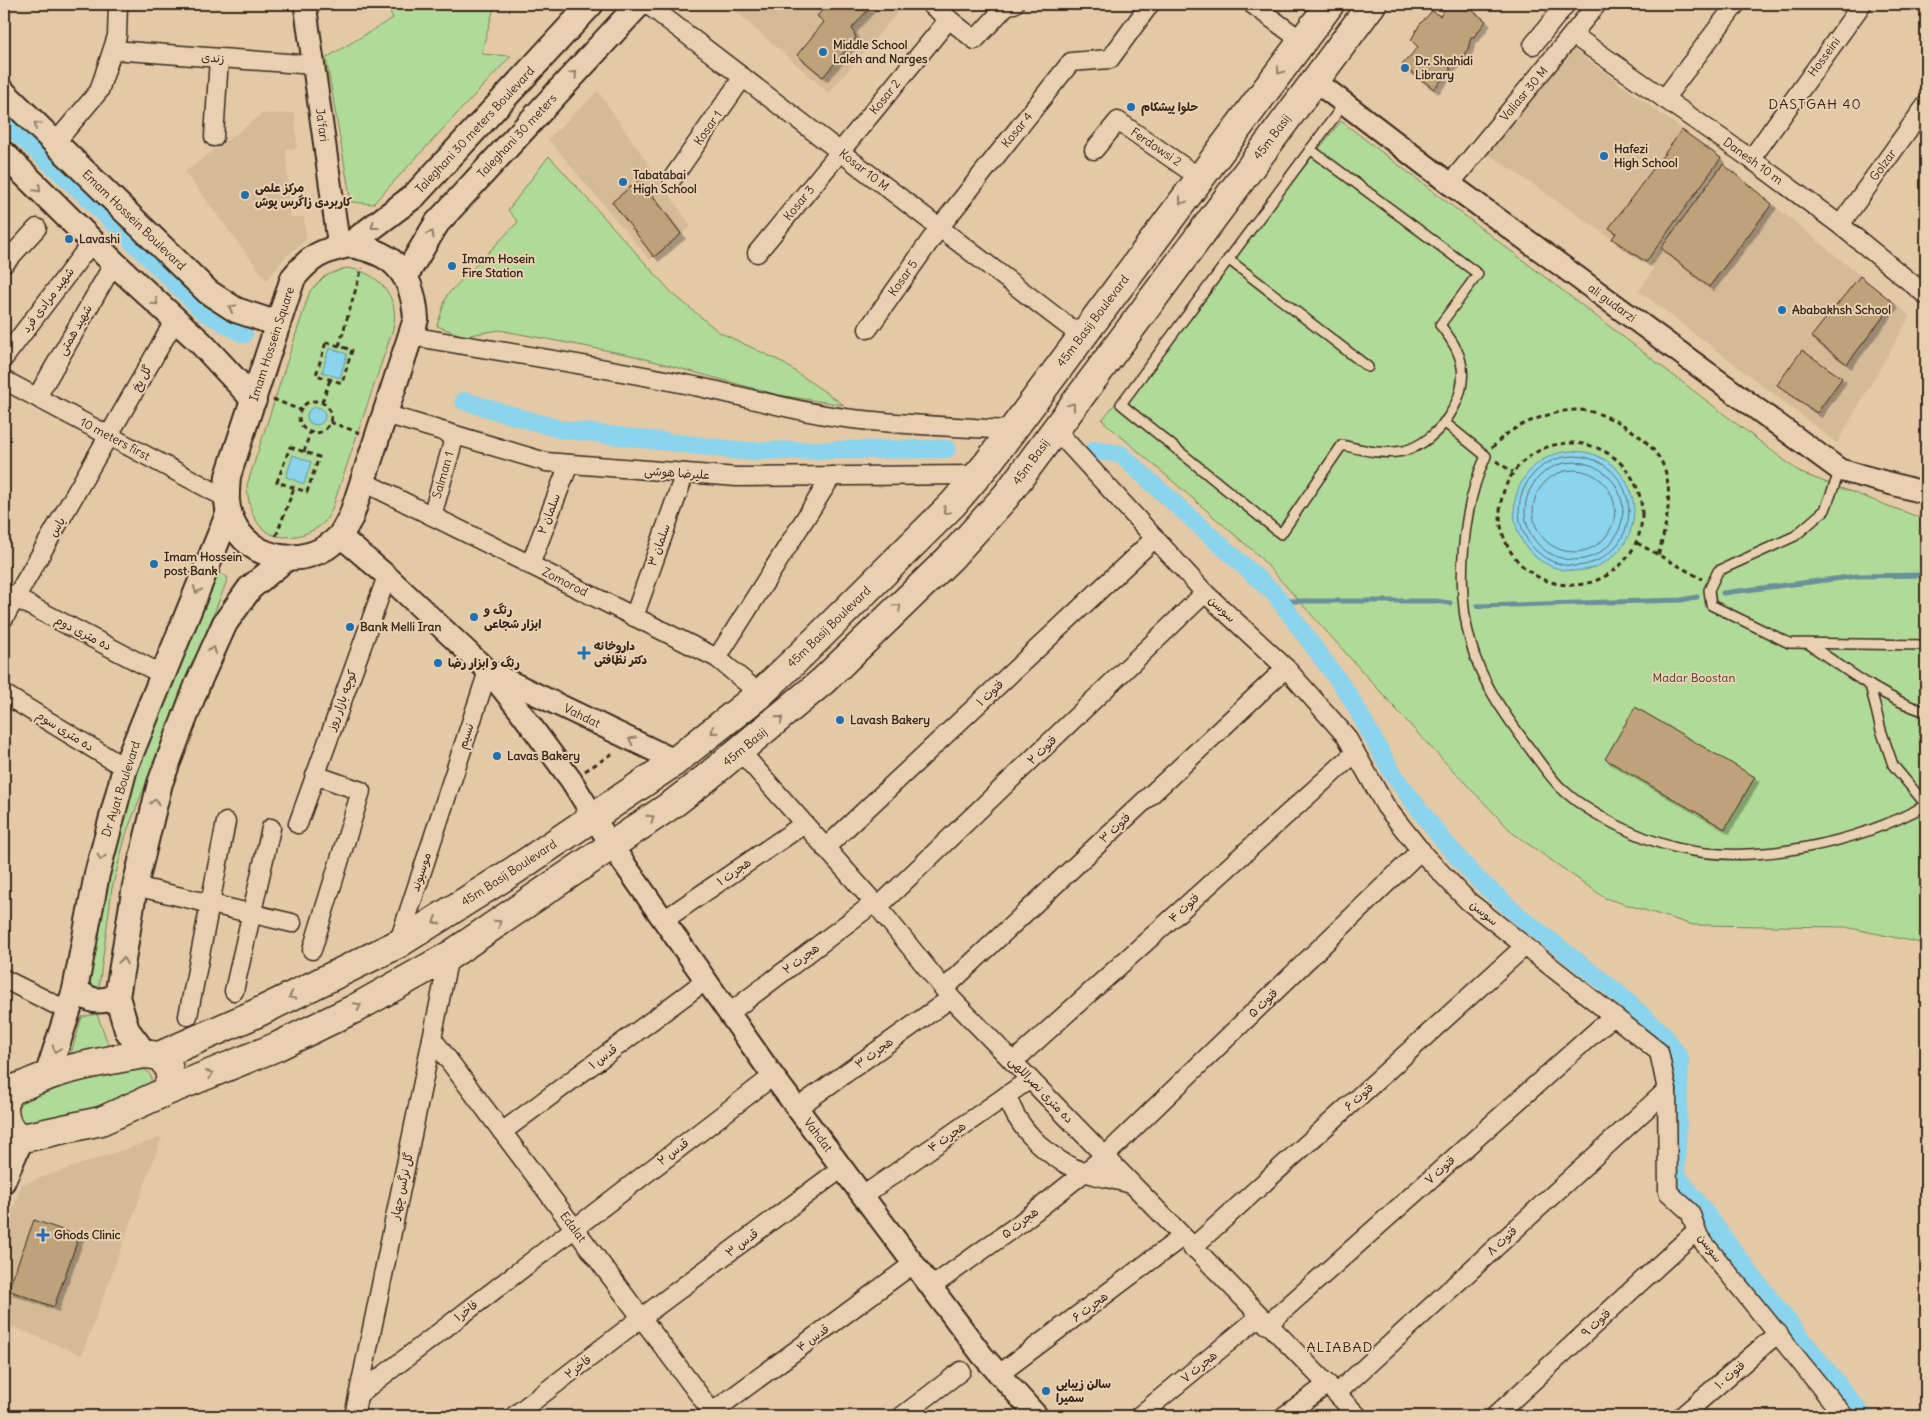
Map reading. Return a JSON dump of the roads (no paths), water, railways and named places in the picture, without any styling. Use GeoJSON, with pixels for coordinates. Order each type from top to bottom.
{"type":"FeatureCollection","features":[{"type":"Feature","properties":{"kind":"main road","name":"Taleghani 30 meters Boulevard"},"geometry":{"type":"LineString","coordinates":[[352,247],[414,196],[591,4]]}},
{"type":"Feature","properties":{"kind":"main road","name":"Taleghani 30 meters"},"geometry":{"type":"LineString","coordinates":[[406,275],[437,223],[639,4]]}},
{"type":"Feature","properties":{"kind":"main road","name":"45m Basij Boulevard"},"geometry":{"type":"LineString","coordinates":[[7,1092],[47,1076],[85,1064],[152,1055],[255,1014],[398,944],[442,918],[676,761],[760,694],[953,504],[977,475],[1330,4]]}},
{"type":"Feature","properties":{"kind":"main road","name":"45m Basij"},"geometry":{"type":"LineString","coordinates":[[611,845],[705,780],[823,680],[950,558],[984,522],[1372,4]]}},
{"type":"Feature","properties":{"kind":"main road","name":"Emam Hossein Boulevard"},"geometry":{"type":"LineString","coordinates":[[4,93],[208,292],[236,310],[278,324]]}},
{"type":"Feature","properties":{"kind":"main road"},"geometry":{"type":"LineString","coordinates":[[4,154],[92,242],[255,396]]}},
{"type":"Feature","properties":{"kind":"main road"},"geometry":{"type":"LineString","coordinates":[[227,505],[231,520],[243,538],[260,551],[278,556],[303,558],[323,550],[340,536],[351,517],[416,319],[414,296],[406,275],[390,259],[352,247]]}},
{"type":"Feature","properties":{"kind":"main road","name":"Imam Hossein Square"},"geometry":{"type":"LineString","coordinates":[[227,505],[228,476],[293,278],[308,261],[327,249],[352,247]]}},
{"type":"Feature","properties":{"kind":"main road","name":"Dr Ayat Boulevard"},"geometry":{"type":"LineString","coordinates":[[47,1076],[72,1001],[97,874],[125,768],[227,505]]}},
{"type":"Feature","properties":{"kind":"main road"},"geometry":{"type":"LineString","coordinates":[[165,1092],[171,1080],[168,1066],[152,1055],[127,1030],[117,997],[135,886],[160,783],[198,683],[225,623],[250,588],[278,556]]}},
{"type":"Feature","properties":{"kind":"main road"},"geometry":{"type":"LineString","coordinates":[[802,654],[823,680]]}},
{"type":"Feature","properties":{"kind":"main road"},"geometry":{"type":"LineString","coordinates":[[7,1092],[4,1102],[4,1113],[14,1140],[101,1121],[165,1092],[276,1047],[354,1008],[449,956],[611,845]]}},
{"type":"Feature","properties":{"kind":"main road"},"geometry":{"type":"LineString","coordinates":[[72,1001],[104,1001],[117,997]]}},
{"type":"Feature","properties":{"kind":"street"},"geometry":{"type":"LineString","coordinates":[[55,143],[99,91],[117,36],[118,4]]}},
{"type":"Feature","properties":{"kind":"street","name":"Ja'fari"},"geometry":{"type":"LineString","coordinates":[[305,4],[314,65],[352,247]]}},
{"type":"Feature","properties":{"kind":"street","name":"Kosar 10 M"},"geometry":{"type":"LineString","coordinates":[[647,4],[1081,336]]}},
{"type":"Feature","properties":{"kind":"street"},"geometry":{"type":"LineString","coordinates":[[930,4],[975,40],[1007,5],[1014,4]]}},
{"type":"Feature","properties":{"kind":"street","name":"Kosar 4"},"geometry":{"type":"LineString","coordinates":[[939,228],[1071,62],[1110,59],[1150,4]]}},
{"type":"Feature","properties":{"kind":"street"},"geometry":{"type":"LineString","coordinates":[[1252,4],[1302,41]]}},
{"type":"Feature","properties":{"kind":"street"},"geometry":{"type":"LineString","coordinates":[[1532,45],[1566,4]]}},
{"type":"Feature","properties":{"kind":"street","name":"Valiasr 30 M"},"geometry":{"type":"LineString","coordinates":[[1450,184],[1597,4]]}},
{"type":"Feature","properties":{"kind":"street"},"geometry":{"type":"LineString","coordinates":[[1664,99],[1736,4]]}},
{"type":"Feature","properties":{"kind":"street","name":"Hosseini"},"geometry":{"type":"LineString","coordinates":[[1751,159],[1862,4]]}},
{"type":"Feature","properties":{"kind":"street","name":"Kosar 2"},"geometry":{"type":"LineString","coordinates":[[840,152],[949,19]]}},
{"type":"Feature","properties":{"kind":"street","name":"Danesh 10 m"},"geometry":{"type":"LineString","coordinates":[[1573,35],[1751,159],[1840,225],[1926,295]]}},
{"type":"Feature","properties":{"kind":"street","name":"زندی"},"geometry":{"type":"LineString","coordinates":[[113,50],[314,65]]}},
{"type":"Feature","properties":{"kind":"street"},"geometry":{"type":"LineString","coordinates":[[214,137],[219,58]]}},
{"type":"Feature","properties":{"kind":"street","name":"Kosar 1"},"geometry":{"type":"LineString","coordinates":[[672,179],[743,77]]}},
{"type":"Feature","properties":{"kind":"street","name":"ali gudarzi"},"geometry":{"type":"LineString","coordinates":[[1314,80],[1450,184],[1840,470],[1926,493]]}},
{"type":"Feature","properties":{"kind":"street","name":"Golzar"},"geometry":{"type":"LineString","coordinates":[[1840,225],[1926,105]]}},
{"type":"Feature","properties":{"kind":"street","name":"Ferdowsi 2"},"geometry":{"type":"LineString","coordinates":[[1094,150],[1118,121],[1200,178]]}},
{"type":"Feature","properties":{"kind":"street","name":"Kosar 3"},"geometry":{"type":"LineString","coordinates":[[757,253],[840,152]]}},
{"type":"Feature","properties":{"kind":"street"},"geometry":{"type":"LineString","coordinates":[[4,264],[37,228]]}},
{"type":"Feature","properties":{"kind":"street","name":"Kosar 5"},"geometry":{"type":"LineString","coordinates":[[868,329],[939,228]]}},
{"type":"Feature","properties":{"kind":"street","name":"شهید مرادی فرد"},"geometry":{"type":"LineString","coordinates":[[4,358],[92,242]]}},
{"type":"Feature","properties":{"kind":"street","name":"شهید همتی"},"geometry":{"type":"LineString","coordinates":[[37,398],[114,263]]}},
{"type":"Feature","properties":{"kind":"street","name":"گل یخ"},"geometry":{"type":"LineString","coordinates":[[110,436],[175,320]]}},
{"type":"Feature","properties":{"kind":"street"},"geometry":{"type":"LineString","coordinates":[[410,336],[705,388],[788,409],[844,418],[906,424],[1011,430]]}},
{"type":"Feature","properties":{"kind":"street","name":"10 meters first"},"geometry":{"type":"LineString","coordinates":[[4,380],[110,436],[227,505]]}},
{"type":"Feature","properties":{"kind":"street","name":"علیرضا هوشی"},"geometry":{"type":"LineString","coordinates":[[385,414],[546,462],[737,477],[977,475]]}},
{"type":"Feature","properties":{"kind":"street","name":"سوسن"},"geometry":{"type":"LineString","coordinates":[[1055,429],[1205,593],[1286,668],[1346,736],[1386,807],[1421,850],[1468,901],[1659,1052],[1667,1090],[1668,1192],[1690,1212],[1698,1237],[1844,1416]]}},
{"type":"Feature","properties":{"kind":"street","name":"Salman 1"},"geometry":{"type":"LineString","coordinates":[[432,516],[455,434]]}},
{"type":"Feature","properties":{"kind":"street","name":"یاس"},"geometry":{"type":"LineString","coordinates":[[4,618],[9,595],[110,436]]}},
{"type":"Feature","properties":{"kind":"street","name":"سلمان ۲"},"geometry":{"type":"LineString","coordinates":[[530,565],[569,464]]}},
{"type":"Feature","properties":{"kind":"street","name":"سلمان ۳"},"geometry":{"type":"LineString","coordinates":[[634,616],[685,473]]}},
{"type":"Feature","properties":{"kind":"street"},"geometry":{"type":"LineString","coordinates":[[717,658],[832,476]]}},
{"type":"Feature","properties":{"kind":"street","name":"Zomorod"},"geometry":{"type":"LineString","coordinates":[[362,481],[717,658],[760,694]]}},
{"type":"Feature","properties":{"kind":"street","name":"Vahdat"},"geometry":{"type":"LineString","coordinates":[[340,536],[387,576],[488,671],[570,780],[611,845],[704,981],[773,1076],[998,1375],[1037,1416]]}},
{"type":"Feature","properties":{"kind":"street","name":"فتوت ۱"},"geometry":{"type":"LineString","coordinates":[[825,848],[1155,538]]}},
{"type":"Feature","properties":{"kind":"street","name":"کوچه بازار روز"},"geometry":{"type":"LineString","coordinates":[[298,824],[387,576]]}},
{"type":"Feature","properties":{"kind":"street","name":"فتوت ۲"},"geometry":{"type":"LineString","coordinates":[[876,905],[1205,593]]}},
{"type":"Feature","properties":{"kind":"street","name":"ده متری دوم"},"geometry":{"type":"LineString","coordinates":[[9,595],[163,674]]}},
{"type":"Feature","properties":{"kind":"street","name":"فتوت ۳"},"geometry":{"type":"LineString","coordinates":[[948,992],[1286,668]]}},
{"type":"Feature","properties":{"kind":"street","name":"Vahdat"},"geometry":{"type":"LineString","coordinates":[[488,671],[676,761]]}},
{"type":"Feature","properties":{"kind":"street","name":"نسیم"},"geometry":{"type":"LineString","coordinates":[[445,800],[488,671]]}},
{"type":"Feature","properties":{"kind":"street","name":"ده متری سوم"},"geometry":{"type":"LineString","coordinates":[[5,697],[125,768]]}},
{"type":"Feature","properties":{"kind":"street","name":"ده متری نصراللهی"},"geometry":{"type":"LineString","coordinates":[[740,751],[876,905],[948,992],[1013,1062],[1106,1156],[1263,1321],[1333,1388],[1358,1416]]}},
{"type":"Feature","properties":{"kind":"street","name":"فتوت ۴"},"geometry":{"type":"LineString","coordinates":[[1013,1062],[1356,753]]}},
{"type":"Feature","properties":{"kind":"street"},"geometry":{"type":"LineString","coordinates":[[312,950],[361,791],[315,775]]}},
{"type":"Feature","properties":{"kind":"street","name":"موسیوند"},"geometry":{"type":"LineString","coordinates":[[398,944],[445,800]]}},
{"type":"Feature","properties":{"kind":"street"},"geometry":{"type":"LineString","coordinates":[[188,1016],[226,822]]}},
{"type":"Feature","properties":{"kind":"street","name":"هجرت ۱"},"geometry":{"type":"LineString","coordinates":[[664,920],[804,824]]}},
{"type":"Feature","properties":{"kind":"street"},"geometry":{"type":"LineString","coordinates":[[234,991],[271,828]]}},
{"type":"Feature","properties":{"kind":"street","name":"فتوت ۵"},"geometry":{"type":"LineString","coordinates":[[1106,1156],[1421,850]]}},
{"type":"Feature","properties":{"kind":"street"},"geometry":{"type":"LineString","coordinates":[[135,886],[292,922]]}},
{"type":"Feature","properties":{"kind":"street","name":"هجرت ۲"},"geometry":{"type":"LineString","coordinates":[[728,1014],[876,905]]}},
{"type":"Feature","properties":{"kind":"street","name":"فتوت ۶"},"geometry":{"type":"LineString","coordinates":[[1187,1242],[1525,946]]}},
{"type":"Feature","properties":{"kind":"street","name":"گل نرگس چهار"},"geometry":{"type":"LineString","coordinates":[[354,1416],[449,956]]}},
{"type":"Feature","properties":{"kind":"street"},"geometry":{"type":"LineString","coordinates":[[4,979],[72,1001]]}},
{"type":"Feature","properties":{"kind":"street","name":"قدس ۱"},"geometry":{"type":"LineString","coordinates":[[502,1132],[704,981]]}},
{"type":"Feature","properties":{"kind":"street","name":"هجرت ۳"},"geometry":{"type":"LineString","coordinates":[[797,1108],[948,992]]}},
{"type":"Feature","properties":{"kind":"street","name":"فتوت ۷"},"geometry":{"type":"LineString","coordinates":[[1263,1321],[1614,1016]]}},
{"type":"Feature","properties":{"kind":"street","name":"Edalat"},"geometry":{"type":"LineString","coordinates":[[432,1038],[711,1415]]}},
{"type":"Feature","properties":{"kind":"street","name":"قدس ۲"},"geometry":{"type":"LineString","coordinates":[[574,1228],[773,1076]]}},
{"type":"Feature","properties":{"kind":"street","name":"هجرت ۴"},"geometry":{"type":"LineString","coordinates":[[864,1195],[1030,1079]]}},
{"type":"Feature","properties":{"kind":"street","name":"فتوت ۸"},"geometry":{"type":"LineString","coordinates":[[1284,1416],[1333,1388],[1667,1090]]}},
{"type":"Feature","properties":{"kind":"street"},"geometry":{"type":"LineString","coordinates":[[1007,1095],[1010,1105],[1023,1126],[1045,1149],[1085,1172],[1132,1184]]}},
{"type":"Feature","properties":{"kind":"street"},"geometry":{"type":"LineString","coordinates":[[4,1182],[14,1140]]}},
{"type":"Feature","properties":{"kind":"street","name":"هجرت ۵"},"geometry":{"type":"LineString","coordinates":[[931,1287],[1019,1224],[1106,1156]]}},
{"type":"Feature","properties":{"kind":"street","name":"قدس ۳"},"geometry":{"type":"LineString","coordinates":[[641,1318],[842,1168]]}},
{"type":"Feature","properties":{"kind":"street","name":"فاخر۱"},"geometry":{"type":"LineString","coordinates":[[359,1394],[574,1228]]}},
{"type":"Feature","properties":{"kind":"street","name":"فتوت ۹"},"geometry":{"type":"LineString","coordinates":[[1495,1416],[1696,1231]]}},
{"type":"Feature","properties":{"kind":"street","name":"هجرت ۶"},"geometry":{"type":"LineString","coordinates":[[998,1375],[1187,1242]]}},
{"type":"Feature","properties":{"kind":"street","name":"قدس ۴"},"geometry":{"type":"LineString","coordinates":[[711,1415],[913,1264]]}},
{"type":"Feature","properties":{"kind":"street","name":"فاخر۲"},"geometry":{"type":"LineString","coordinates":[[514,1416],[641,1318]]}},
{"type":"Feature","properties":{"kind":"street","name":"هجرت ۷"},"geometry":{"type":"LineString","coordinates":[[1138,1416],[1263,1321]]}},
{"type":"Feature","properties":{"kind":"street","name":"فتوت ۱۰"},"geometry":{"type":"LineString","coordinates":[[1682,1416],[1778,1333]]}},
{"type":"Feature","properties":{"kind":"street"},"geometry":{"type":"LineString","coordinates":[[902,1416],[961,1371]]}},
{"type":"Feature","properties":{"kind":"lane"},"geometry":{"type":"LineString","coordinates":[[1310,149],[1478,274],[1440,325],[1455,347],[1462,363],[1462,381],[1455,404],[1444,422],[1436,432],[1405,450],[1382,454],[1342,445],[1281,534],[1120,404],[1310,149],[1344,104]]}},
{"type":"Feature","properties":{"kind":"lane"},"geometry":{"type":"LineString","coordinates":[[1228,259],[1368,366]]}},
{"type":"Feature","properties":{"kind":"lane"},"geometry":{"type":"LineString","coordinates":[[1444,422],[1486,456],[1476,477],[1466,517],[1464,611],[1471,645],[1484,680],[1501,709],[1560,787],[1583,805],[1611,822],[1675,848],[1705,854],[1772,852],[1830,842],[1904,817],[1926,805],[1893,765],[1883,737],[1870,685]]}},
{"type":"Feature","properties":{"kind":"lane"},"geometry":{"type":"LineString","coordinates":[[1840,470],[1825,510],[1795,536],[1718,571],[1709,590],[1711,605],[1789,643],[1926,646]]}},
{"type":"Feature","properties":{"kind":"lane"},"geometry":{"type":"LineString","coordinates":[[1809,644],[1870,685],[1906,706],[1926,712]]}},
{"type":"Feature","properties":{"kind":"water"},"geometry":{"type":"Polygon","coordinates":[[[329,348],[347,354],[340,378],[322,372],[329,348]]]}},
{"type":"Feature","properties":{"kind":"water"},"geometry":{"type":"Polygon","coordinates":[[[316,407],[322,410],[325,416],[322,422],[316,425],[310,422],[307,416],[310,410],[316,407]]]}},
{"type":"Feature","properties":{"kind":"water"},"geometry":{"type":"Polygon","coordinates":[[[1574,451],[1586,452],[1597,456],[1607,461],[1616,469],[1624,478],[1629,488],[1633,499],[1633,523],[1629,534],[1624,544],[1616,553],[1607,561],[1597,566],[1586,570],[1574,571],[1562,570],[1551,566],[1541,561],[1532,553],[1524,544],[1519,534],[1515,523],[1514,511],[1515,499],[1519,488],[1524,478],[1532,469],[1541,461],[1551,456],[1562,452],[1574,451]]]}},
{"type":"Feature","properties":{"kind":"water"},"geometry":{"type":"Polygon","coordinates":[[[293,455],[311,462],[304,484],[286,477],[293,455]]]}},
{"type":"Feature","properties":{"kind":"waterway"},"geometry":{"type":"LineString","coordinates":[[4,121],[84,194],[204,312],[244,334]]}},
{"type":"Feature","properties":{"kind":"waterway"},"geometry":{"type":"LineString","coordinates":[[464,401],[559,429],[743,451],[947,449]]}},
{"type":"Feature","properties":{"kind":"waterway"},"geometry":{"type":"LineString","coordinates":[[1094,450],[1120,454],[1275,594],[1349,695],[1394,776],[1441,838],[1476,878],[1524,920],[1614,990],[1663,1034],[1680,1058],[1676,1174],[1753,1277],[1863,1416]]}},
{"type":"Feature","properties":{"kind":"waterway"},"geometry":{"type":"LineString","coordinates":[[1723,593],[1858,576],[1926,575]]}},
{"type":"Feature","properties":{"kind":"waterway"},"geometry":{"type":"LineString","coordinates":[[1477,606],[1681,600],[1697,597]]}},
{"type":"Feature","properties":{"kind":"waterway"},"geometry":{"type":"LineString","coordinates":[[1280,601],[1435,601],[1450,603]]}},
{"type":"Feature","properties":{"kind":"place","name":"Middle School Laleh and Narges"},"geometry":{"type":"Point","coordinates":[823,52]}},
{"type":"Feature","properties":{"kind":"place","name":"Dr. Shahidi Library"},"geometry":{"type":"Point","coordinates":[1405,68]}},
{"type":"Feature","properties":{"kind":"place","name":"حلوا پیشکام"},"geometry":{"type":"Point","coordinates":[1131,107]}},
{"type":"Feature","properties":{"kind":"place","name":"Hafezi High School"},"geometry":{"type":"Point","coordinates":[1604,156]}},
{"type":"Feature","properties":{"kind":"place","name":"Tabatabai High School"},"geometry":{"type":"Point","coordinates":[623,182]}},
{"type":"Feature","properties":{"kind":"place","name":"مرکز علمی کاربردی زاگرس پوش"},"geometry":{"type":"Point","coordinates":[245,195]}},
{"type":"Feature","properties":{"kind":"place","name":"Lavashi"},"geometry":{"type":"Point","coordinates":[69,239]}},
{"type":"Feature","properties":{"kind":"place","name":"Imam Hosein Fire Station"},"geometry":{"type":"Point","coordinates":[452,266]}},
{"type":"Feature","properties":{"kind":"place","name":"Ababakhsh School"},"geometry":{"type":"Point","coordinates":[1782,310]}},
{"type":"Feature","properties":{"kind":"place","name":"Imam Hossein post Bank"},"geometry":{"type":"Point","coordinates":[154,564]}},
{"type":"Feature","properties":{"kind":"place","name":"رنگ و ابزار شجاعی"},"geometry":{"type":"Point","coordinates":[474,617]}},
{"type":"Feature","properties":{"kind":"place","name":"Bank Melli Iran"},"geometry":{"type":"Point","coordinates":[350,627]}},
{"type":"Feature","properties":{"kind":"place","name":"داروخانه دکتر نظافتی"},"geometry":{"type":"Point","coordinates":[584,653]}},
{"type":"Feature","properties":{"kind":"place","name":"رنگ و ابزار رضا"},"geometry":{"type":"Point","coordinates":[438,663]}},
{"type":"Feature","properties":{"kind":"place","name":"Lavash Bakery"},"geometry":{"type":"Point","coordinates":[840,720]}},
{"type":"Feature","properties":{"kind":"place","name":"Lavas Bakery"},"geometry":{"type":"Point","coordinates":[497,756]}},
{"type":"Feature","properties":{"kind":"place","name":"Ghods Clinic"},"geometry":{"type":"Point","coordinates":[43,1235]}},
{"type":"Feature","properties":{"kind":"place","name":"سالن زیبایی سمیرا"},"geometry":{"type":"Point","coordinates":[1046,1391]}},
{"type":"Feature","properties":{"kind":"district","name":"DASTGAH 40"},"geometry":{"type":"Point","coordinates":[1815,104]}},
{"type":"Feature","properties":{"kind":"district","name":"ALIABAD"},"geometry":{"type":"Point","coordinates":[1340,1347]}},
{"type":"Feature","properties":{"kind":"park label","name":"Madar Boostan"},"geometry":{"type":"Point","coordinates":[1694,678]}}]}
